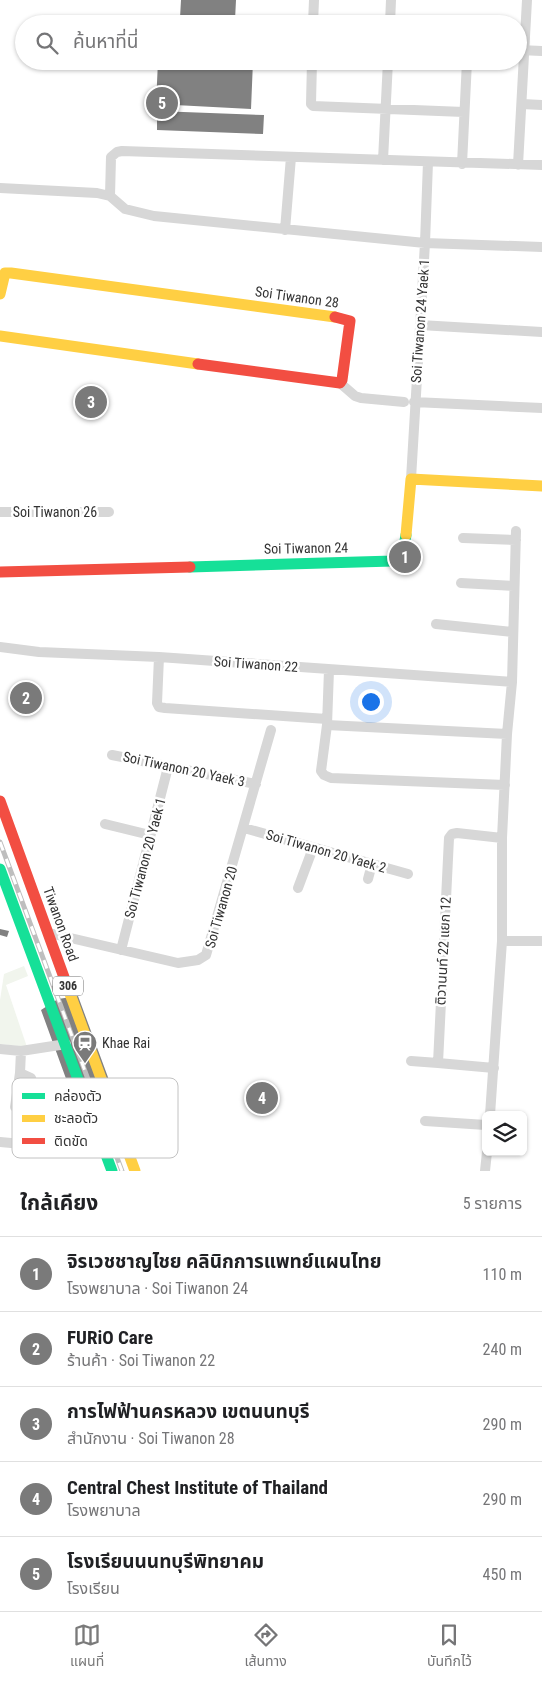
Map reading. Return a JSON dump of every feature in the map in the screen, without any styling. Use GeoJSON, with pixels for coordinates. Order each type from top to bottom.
{"type":"FeatureCollection","features":[{"type":"Feature","properties":{"kind":"street"},"geometry":{"type":"LineString","coordinates":[[313,15],[314,0]]}},
{"type":"Feature","properties":{"kind":"street"},"geometry":{"type":"LineString","coordinates":[[390,15],[391,0]]}},
{"type":"Feature","properties":{"kind":"street"},"geometry":{"type":"LineString","coordinates":[[526,15],[528,0]]}},
{"type":"Feature","properties":{"kind":"street"},"geometry":{"type":"LineString","coordinates":[[527,50],[542,51]]}},
{"type":"Feature","properties":{"kind":"street"},"geometry":{"type":"LineString","coordinates":[[312,70],[311,104],[313,106],[464,112]]}},
{"type":"Feature","properties":{"kind":"street"},"geometry":{"type":"LineString","coordinates":[[383,160],[388,70]]}},
{"type":"Feature","properties":{"kind":"street"},"geometry":{"type":"LineString","coordinates":[[462,164],[466,70]]}},
{"type":"Feature","properties":{"kind":"street"},"geometry":{"type":"LineString","coordinates":[[518,165],[522,104],[521,70]]}},
{"type":"Feature","properties":{"kind":"street"},"geometry":{"type":"LineString","coordinates":[[522,104],[542,105]]}},
{"type":"Feature","properties":{"kind":"street"},"geometry":{"type":"LineString","coordinates":[[110,196],[111,157],[117,152],[542,165]]}},
{"type":"Feature","properties":{"kind":"street"},"geometry":{"type":"LineString","coordinates":[[285,230],[291,156]]}},
{"type":"Feature","properties":{"kind":"street","name":"Soi Tiwanon 24 Yaek 1"},"geometry":{"type":"LineString","coordinates":[[411,479],[428,162]]}},
{"type":"Feature","properties":{"kind":"street"},"geometry":{"type":"LineString","coordinates":[[0,188],[79,191],[110,196],[124,209],[154,216],[425,243],[542,247]]}},
{"type":"Feature","properties":{"kind":"street","name":"Soi Tiwanon 28"},"geometry":{"type":"LineString","coordinates":[[0,293],[2,277],[5,273],[11,273],[347,319],[350,323],[340,383]]}},
{"type":"Feature","properties":{"kind":"street"},"geometry":{"type":"LineString","coordinates":[[420,325],[542,332]]}},
{"type":"Feature","properties":{"kind":"street"},"geometry":{"type":"LineString","coordinates":[[0,336],[340,383],[354,396],[404,402]]}},
{"type":"Feature","properties":{"kind":"street"},"geometry":{"type":"LineString","coordinates":[[414,402],[542,408]]}},
{"type":"Feature","properties":{"kind":"street"},"geometry":{"type":"LineString","coordinates":[[411,479],[542,486]]}},
{"type":"Feature","properties":{"kind":"street","name":"Soi Tiwanon 24"},"geometry":{"type":"LineString","coordinates":[[0,572],[394,561],[402,558],[404,551],[411,479]]}},
{"type":"Feature","properties":{"kind":"street","name":"Soi Tiwanon 26"},"geometry":{"type":"LineString","coordinates":[[0,512],[109,512]]}},
{"type":"Feature","properties":{"kind":"street"},"geometry":{"type":"LineString","coordinates":[[463,538],[516,535],[512,682],[507,734],[502,838],[502,941],[490,1111]]}},
{"type":"Feature","properties":{"kind":"street"},"geometry":{"type":"LineString","coordinates":[[461,583],[514,586]]}},
{"type":"Feature","properties":{"kind":"street"},"geometry":{"type":"LineString","coordinates":[[436,624],[514,632]]}},
{"type":"Feature","properties":{"kind":"street","name":"Soi Tiwanon 22"},"geometry":{"type":"LineString","coordinates":[[0,647],[38,652],[159,656],[512,682]]}},
{"type":"Feature","properties":{"kind":"street"},"geometry":{"type":"LineString","coordinates":[[159,656],[157,703],[165,708],[327,722],[507,734]]}},
{"type":"Feature","properties":{"kind":"street"},"geometry":{"type":"LineString","coordinates":[[329,670],[327,722],[321,771],[324,775],[331,778],[505,785]]}},
{"type":"Feature","properties":{"kind":"street","name":"Soi Tiwanon 20"},"geometry":{"type":"LineString","coordinates":[[49,933],[178,963],[198,960],[206,955],[271,730]]}},
{"type":"Feature","properties":{"kind":"street","name":"Soi Tiwanon 20 Yaek 3"},"geometry":{"type":"LineString","coordinates":[[112,755],[256,784]]}},
{"type":"Feature","properties":{"kind":"street","name":"Soi Tiwanon 20 Yaek 1"},"geometry":{"type":"LineString","coordinates":[[121,950],[168,767]]}},
{"type":"Feature","properties":{"kind":"street","name":"Tiwanon Road"},"geometry":{"type":"LineString","coordinates":[[0,801],[101,1078]]}},
{"type":"Feature","properties":{"kind":"street"},"geometry":{"type":"LineString","coordinates":[[104,824],[150,836]]}},
{"type":"Feature","properties":{"kind":"street","name":"Soi Tiwanon 20 Yaek 2"},"geometry":{"type":"LineString","coordinates":[[244,828],[408,874]]}},
{"type":"Feature","properties":{"kind":"street","name":"ติวานนท์ 22 แยก 12"},"geometry":{"type":"LineString","coordinates":[[438,1063],[449,838],[452,834],[457,833],[502,838]]}},
{"type":"Feature","properties":{"kind":"street"},"geometry":{"type":"LineString","coordinates":[[298,888],[313,848]]}},
{"type":"Feature","properties":{"kind":"street"},"geometry":{"type":"LineString","coordinates":[[368,879],[372,864]]}},
{"type":"Feature","properties":{"kind":"street","name":"306"},"geometry":{"type":"LineString","coordinates":[[0,869],[78,1078]]}},
{"type":"Feature","properties":{"kind":"street"},"geometry":{"type":"LineString","coordinates":[[502,941],[542,941]]}},
{"type":"Feature","properties":{"kind":"street"},"geometry":{"type":"LineString","coordinates":[[0,1049],[21,1051],[66,1044]]}},
{"type":"Feature","properties":{"kind":"street"},"geometry":{"type":"LineString","coordinates":[[19,1078],[21,1051]]}},
{"type":"Feature","properties":{"kind":"street"},"geometry":{"type":"LineString","coordinates":[[410,1061],[494,1068]]}},
{"type":"Feature","properties":{"kind":"street"},"geometry":{"type":"LineString","coordinates":[[20,1073],[31,1078]]}},
{"type":"Feature","properties":{"kind":"street"},"geometry":{"type":"LineString","coordinates":[[425,1121],[482,1125]]}},
{"type":"Feature","properties":{"kind":"street"},"geometry":{"type":"LineString","coordinates":[[485,1171],[487,1156]]}},
{"type":"Feature","properties":{"kind":"street","name":"306"},"geometry":{"type":"LineString","coordinates":[[107,1158],[112,1171]]}},
{"type":"Feature","properties":{"kind":"street","name":"Tiwanon Road"},"geometry":{"type":"LineString","coordinates":[[130,1158],[135,1171]]}},
{"type":"Feature","properties":{"kind":"shaded area"},"geometry":{"type":"Polygon","coordinates":[[[24,966],[28,976],[6,985],[27,1047],[0,1044],[0,1000],[4,974],[24,966]]]}},
{"type":"Feature","properties":{"kind":"building"},"geometry":{"type":"Polygon","coordinates":[[[181,0],[236,0],[235,15],[180,15],[181,0]]]}},
{"type":"Feature","properties":{"kind":"building"},"geometry":{"type":"Polygon","coordinates":[[[158,70],[253,70],[251,109],[156,104],[158,70]]]}},
{"type":"Feature","properties":{"kind":"building"},"geometry":{"type":"Polygon","coordinates":[[[157,111],[264,115],[263,134],[157,130],[157,111]]]}},
{"type":"Feature","properties":{"kind":"building"},"geometry":{"type":"Polygon","coordinates":[[[0,929],[9,931],[7,937],[0,935],[0,929]]]}},
{"type":"Feature","properties":{"kind":"building"},"geometry":{"type":"Polygon","coordinates":[[[78,996],[108,1078],[66,1078],[41,1010],[58,999],[78,996]]]}},
{"type":"Feature","properties":{"kind":"railway"},"geometry":{"type":"LineString","coordinates":[[0,842],[88,1078]]}},
{"type":"Feature","properties":{"kind":"railway"},"geometry":{"type":"LineString","coordinates":[[117,1158],[122,1171]]}},
{"type":"Feature","properties":{"kind":"traffic: fast"},"geometry":{"type":"LineString","coordinates":[[190,567],[393,561],[402,558],[406,535]]}},
{"type":"Feature","properties":{"kind":"traffic: fast"},"geometry":{"type":"LineString","coordinates":[[0,869],[78,1078]]}},
{"type":"Feature","properties":{"kind":"traffic: fast"},"geometry":{"type":"LineString","coordinates":[[107,1158],[112,1171]]}},
{"type":"Feature","properties":{"kind":"traffic: slow"},"geometry":{"type":"LineString","coordinates":[[0,294],[5,273],[11,273],[335,317]]}},
{"type":"Feature","properties":{"kind":"traffic: slow"},"geometry":{"type":"LineString","coordinates":[[0,336],[198,364]]}},
{"type":"Feature","properties":{"kind":"traffic: slow"},"geometry":{"type":"LineString","coordinates":[[406,535],[411,479],[542,486]]}},
{"type":"Feature","properties":{"kind":"traffic: slow"},"geometry":{"type":"LineString","coordinates":[[65,980],[101,1078]]}},
{"type":"Feature","properties":{"kind":"traffic: slow"},"geometry":{"type":"LineString","coordinates":[[130,1158],[135,1171]]}},
{"type":"Feature","properties":{"kind":"traffic: jam"},"geometry":{"type":"LineString","coordinates":[[198,364],[340,383],[350,321],[335,317]]}},
{"type":"Feature","properties":{"kind":"traffic: jam"},"geometry":{"type":"LineString","coordinates":[[0,572],[190,567]]}},
{"type":"Feature","properties":{"kind":"traffic: jam"},"geometry":{"type":"LineString","coordinates":[[0,801],[65,980]]}},
{"type":"Feature","properties":{"kind":"place","name":"โรงเรียนนนทบุรีพิทยาคม"},"geometry":{"type":"Point","coordinates":[162,103]}},
{"type":"Feature","properties":{"kind":"place","name":"การไฟฟ้านครหลวง เขตนนทบุรี"},"geometry":{"type":"Point","coordinates":[91,402]}},
{"type":"Feature","properties":{"kind":"place","name":"จิรเวชชาญไชย คลินิกการแพทย์แผนไทย"},"geometry":{"type":"Point","coordinates":[405,557]}},
{"type":"Feature","properties":{"kind":"place","name":"FURiO Care"},"geometry":{"type":"Point","coordinates":[26,698]}},
{"type":"Feature","properties":{"kind":"place","name":"Khae Rai"},"geometry":{"type":"Point","coordinates":[85,1064]}},
{"type":"Feature","properties":{"kind":"place","name":"Central Chest Institute of Thailand"},"geometry":{"type":"Point","coordinates":[262,1098]}}]}
